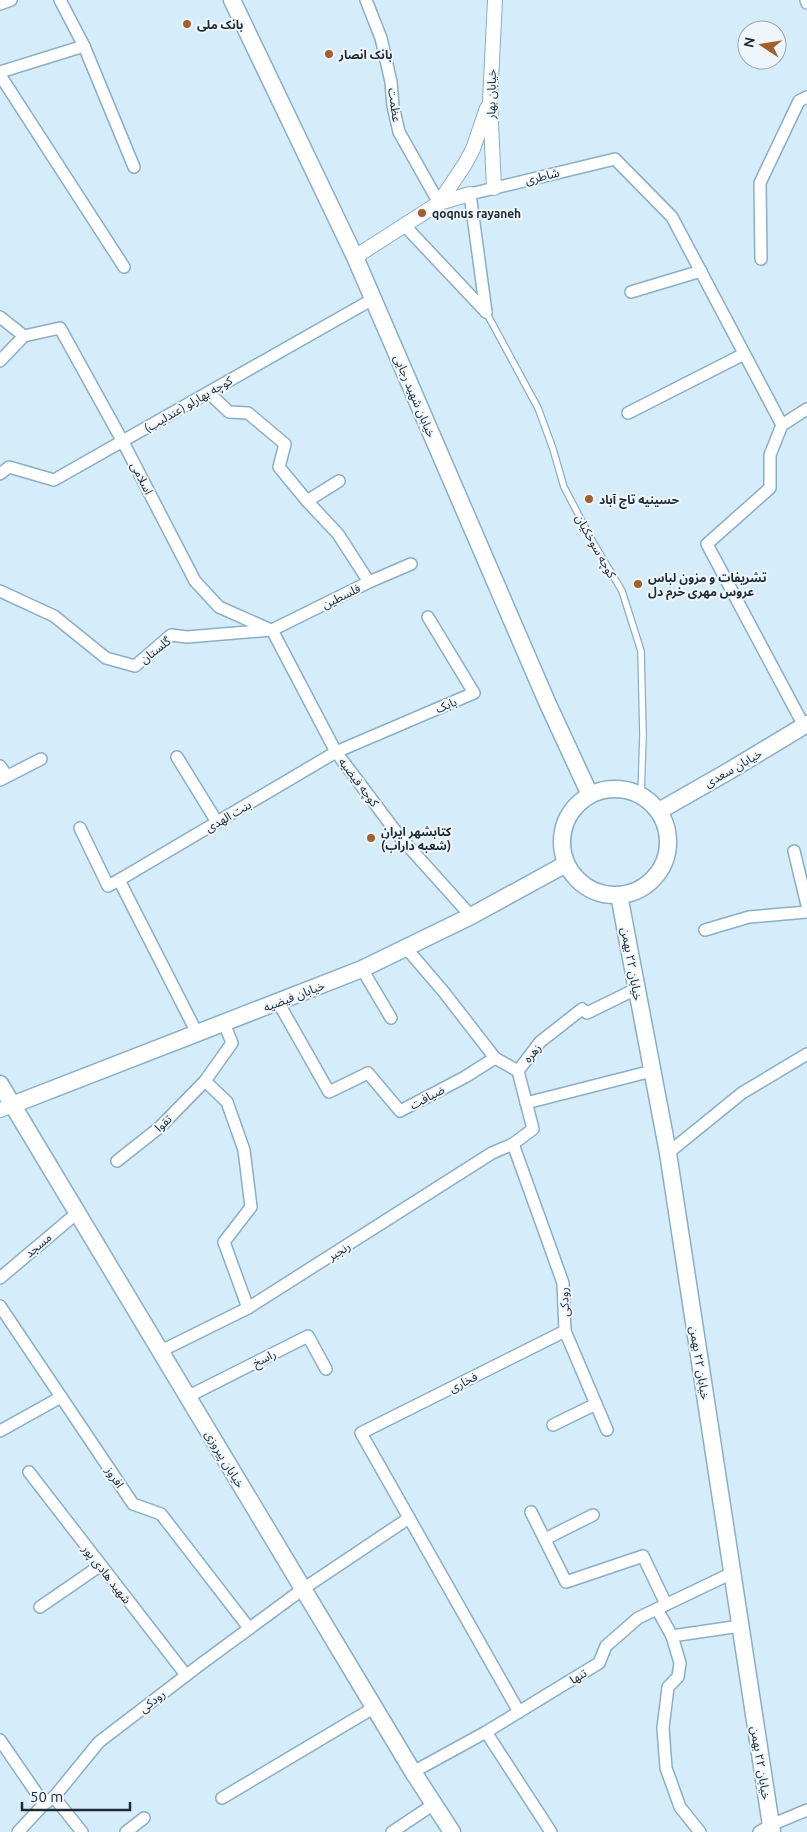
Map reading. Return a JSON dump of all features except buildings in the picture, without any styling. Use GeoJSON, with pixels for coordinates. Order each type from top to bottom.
{"type":"FeatureCollection","features":[{"type":"Feature","properties":{"kind":"main road","name":"خیابان شهید رجایی"},"geometry":{"type":"LineString","coordinates":[[232,0],[355,257],[539,684],[590,795]]}},
{"type":"Feature","properties":{"kind":"main road","name":"خیابان سعدی"},"geometry":{"type":"LineString","coordinates":[[659,811],[805,725]]}},
{"type":"Feature","properties":{"kind":"main road"},"geometry":{"type":"LineString","coordinates":[[610,789],[621,789],[641,795],[659,811],[666,825],[668,841],[666,857],[660,872],[649,884],[635,892],[606,895],[594,891],[573,875],[566,864],[562,848],[563,832],[568,818],[577,805],[590,795],[610,789]]}},
{"type":"Feature","properties":{"kind":"main road","name":"خیابان فیضیه"},"geometry":{"type":"LineString","coordinates":[[6,1108],[362,969],[407,949],[472,916],[566,864]]}},
{"type":"Feature","properties":{"kind":"main road","name":"خیابان ۲۲ بهمن"},"geometry":{"type":"LineString","coordinates":[[620,895],[668,1153],[740,1626],[767,1830]]}},
{"type":"Feature","properties":{"kind":"main road","name":"خیابان پیروزی"},"geometry":{"type":"LineString","coordinates":[[0,1084],[6,1108],[77,1213],[413,1772],[452,1832]]}},
{"type":"Feature","properties":{"kind":"street"},"geometry":{"type":"LineString","coordinates":[[0,4],[11,0]]}},
{"type":"Feature","properties":{"kind":"street"},"geometry":{"type":"LineString","coordinates":[[60,0],[84,46],[134,167]]}},
{"type":"Feature","properties":{"kind":"street","name":"عظمت"},"geometry":{"type":"LineString","coordinates":[[366,0],[381,38],[391,82],[393,106],[399,132],[439,203]]}},
{"type":"Feature","properties":{"kind":"street","name":"خیابان بهار"},"geometry":{"type":"LineString","coordinates":[[494,188],[490,101],[495,0]]}},
{"type":"Feature","properties":{"kind":"street"},"geometry":{"type":"LineString","coordinates":[[84,46],[0,74],[124,267]]}},
{"type":"Feature","properties":{"kind":"street"},"geometry":{"type":"LineString","coordinates":[[760,259],[760,183],[799,101],[807,97]]}},
{"type":"Feature","properties":{"kind":"street"},"geometry":{"type":"LineString","coordinates":[[439,203],[473,149],[490,101]]}},
{"type":"Feature","properties":{"kind":"street","name":"شاطری"},"geometry":{"type":"LineString","coordinates":[[470,194],[615,159],[672,217],[701,271]]}},
{"type":"Feature","properties":{"kind":"street"},"geometry":{"type":"LineString","coordinates":[[355,257],[439,203],[470,194],[486,312]]}},
{"type":"Feature","properties":{"kind":"street"},"geometry":{"type":"LineString","coordinates":[[405,226],[486,312]]}},
{"type":"Feature","properties":{"kind":"street"},"geometry":{"type":"LineString","coordinates":[[631,292],[701,271],[782,425]]}},
{"type":"Feature","properties":{"kind":"street","name":"کوچه بهارلو (عندلیب)"},"geometry":{"type":"LineString","coordinates":[[0,474],[8,467],[54,480],[373,299]]}},
{"type":"Feature","properties":{"kind":"street"},"geometry":{"type":"LineString","coordinates":[[0,317],[24,336],[0,362]]}},
{"type":"Feature","properties":{"kind":"street","name":"اسلامی"},"geometry":{"type":"LineString","coordinates":[[24,336],[60,328],[124,442],[195,581],[219,607],[272,630]]}},
{"type":"Feature","properties":{"kind":"street"},"geometry":{"type":"LineString","coordinates":[[628,413],[744,354]]}},
{"type":"Feature","properties":{"kind":"street"},"geometry":{"type":"LineString","coordinates":[[209,393],[229,412],[248,414],[285,444],[279,467],[338,534],[369,582]]}},
{"type":"Feature","properties":{"kind":"street"},"geometry":{"type":"LineString","coordinates":[[805,725],[707,544],[770,488],[770,455],[782,425],[807,409]]}},
{"type":"Feature","properties":{"kind":"street"},"geometry":{"type":"LineString","coordinates":[[307,501],[339,481]]}},
{"type":"Feature","properties":{"kind":"street","name":"فلسطین"},"geometry":{"type":"LineString","coordinates":[[272,630],[369,582],[411,564]]}},
{"type":"Feature","properties":{"kind":"street","name":"گلستان"},"geometry":{"type":"LineString","coordinates":[[0,591],[54,616],[106,658],[135,666],[171,635],[187,638],[272,630]]}},
{"type":"Feature","properties":{"kind":"street","name":"بابک"},"geometry":{"type":"LineString","coordinates":[[336,752],[474,693],[428,617]]}},
{"type":"Feature","properties":{"kind":"street","name":"کوچه فیضیه"},"geometry":{"type":"LineString","coordinates":[[272,630],[336,752],[400,836],[472,916]]}},
{"type":"Feature","properties":{"kind":"street","name":"بنت الهدی"},"geometry":{"type":"LineString","coordinates":[[119,880],[336,752]]}},
{"type":"Feature","properties":{"kind":"street"},"geometry":{"type":"LineString","coordinates":[[177,757],[217,822]]}},
{"type":"Feature","properties":{"kind":"street"},"geometry":{"type":"LineString","coordinates":[[0,766],[4,778],[41,759]]}},
{"type":"Feature","properties":{"kind":"street"},"geometry":{"type":"LineString","coordinates":[[80,828],[108,886],[119,880],[196,1034]]}},
{"type":"Feature","properties":{"kind":"street"},"geometry":{"type":"LineString","coordinates":[[794,851],[807,905]]}},
{"type":"Feature","properties":{"kind":"street"},"geometry":{"type":"LineString","coordinates":[[705,930],[749,917],[807,912]]}},
{"type":"Feature","properties":{"kind":"street","name":"زهره"},"geometry":{"type":"LineString","coordinates":[[407,949],[444,991],[495,1058],[518,1071],[540,1042],[582,1009],[587,1013],[636,989]]}},
{"type":"Feature","properties":{"kind":"street"},"geometry":{"type":"LineString","coordinates":[[362,969],[391,1018]]}},
{"type":"Feature","properties":{"kind":"street","name":"ضیافت"},"geometry":{"type":"LineString","coordinates":[[278,1002],[328,1092],[368,1073],[400,1112],[465,1077],[495,1058]]}},
{"type":"Feature","properties":{"kind":"street","name":"تقوا"},"geometry":{"type":"LineString","coordinates":[[117,1161],[160,1127],[206,1081],[232,1044],[224,1023]]}},
{"type":"Feature","properties":{"kind":"street"},"geometry":{"type":"LineString","coordinates":[[668,1153],[742,1093],[807,1054]]}},
{"type":"Feature","properties":{"kind":"street"},"geometry":{"type":"LineString","coordinates":[[518,1071],[526,1103],[652,1071]]}},
{"type":"Feature","properties":{"kind":"street"},"geometry":{"type":"LineString","coordinates":[[206,1081],[227,1102],[244,1150],[251,1206],[224,1242],[248,1308]]}},
{"type":"Feature","properties":{"kind":"street","name":"رنجبر"},"geometry":{"type":"LineString","coordinates":[[161,1351],[248,1308],[492,1154],[513,1144],[532,1129],[526,1103]]}},
{"type":"Feature","properties":{"kind":"street","name":"رودکی"},"geometry":{"type":"LineString","coordinates":[[513,1144],[563,1283],[566,1330],[607,1430]]}},
{"type":"Feature","properties":{"kind":"street","name":"مسجد"},"geometry":{"type":"LineString","coordinates":[[0,1278],[77,1213]]}},
{"type":"Feature","properties":{"kind":"street","name":"افروز"},"geometry":{"type":"LineString","coordinates":[[0,1306],[133,1504],[162,1514],[249,1628]]}},
{"type":"Feature","properties":{"kind":"street","name":"فخاری"},"geometry":{"type":"LineString","coordinates":[[409,1518],[361,1433],[566,1330]]}},
{"type":"Feature","properties":{"kind":"street","name":"راسخ"},"geometry":{"type":"LineString","coordinates":[[187,1397],[308,1336],[326,1369]]}},
{"type":"Feature","properties":{"kind":"street"},"geometry":{"type":"LineString","coordinates":[[0,1431],[61,1397]]}},
{"type":"Feature","properties":{"kind":"street"},"geometry":{"type":"LineString","coordinates":[[553,1425],[596,1404]]}},
{"type":"Feature","properties":{"kind":"street","name":"شهید هادی پور"},"geometry":{"type":"LineString","coordinates":[[29,1472],[186,1675]]}},
{"type":"Feature","properties":{"kind":"street"},"geometry":{"type":"LineString","coordinates":[[531,1512],[566,1582],[643,1556],[680,1663],[678,1677],[668,1687],[662,1728],[666,1768],[680,1807],[700,1832]]}},
{"type":"Feature","properties":{"kind":"street"},"geometry":{"type":"LineString","coordinates":[[545,1539],[593,1515]]}},
{"type":"Feature","properties":{"kind":"street"},"geometry":{"type":"LineString","coordinates":[[409,1518],[519,1712]]}},
{"type":"Feature","properties":{"kind":"street","name":"رودکی"},"geometry":{"type":"LineString","coordinates":[[18,1832],[54,1796],[99,1742],[249,1628],[409,1518]]}},
{"type":"Feature","properties":{"kind":"street"},"geometry":{"type":"LineString","coordinates":[[40,1608],[101,1565]]}},
{"type":"Feature","properties":{"kind":"street","name":"تنها"},"geometry":{"type":"LineString","coordinates":[[413,1772],[486,1732],[598,1663],[606,1646],[638,1618],[732,1573]]}},
{"type":"Feature","properties":{"kind":"street"},"geometry":{"type":"LineString","coordinates":[[672,1636],[708,1629],[740,1626]]}},
{"type":"Feature","properties":{"kind":"street"},"geometry":{"type":"LineString","coordinates":[[222,1798],[375,1707]]}},
{"type":"Feature","properties":{"kind":"street"},"geometry":{"type":"LineString","coordinates":[[486,1732],[551,1832]]}},
{"type":"Feature","properties":{"kind":"street"},"geometry":{"type":"LineString","coordinates":[[0,1740],[44,1804]]}},
{"type":"Feature","properties":{"kind":"street"},"geometry":{"type":"LineString","coordinates":[[54,1796],[82,1832]]}},
{"type":"Feature","properties":{"kind":"street"},"geometry":{"type":"LineString","coordinates":[[392,1832],[434,1804]]}},
{"type":"Feature","properties":{"kind":"street"},"geometry":{"type":"LineString","coordinates":[[767,1830],[807,1810]]}},
{"type":"Feature","properties":{"kind":"street"},"geometry":{"type":"LineString","coordinates":[[126,1832],[144,1818]]}},
{"type":"Feature","properties":{"kind":"lane","name":"کوچه سوخکیان"},"geometry":{"type":"LineString","coordinates":[[486,312],[538,408],[554,449],[564,487],[594,544],[622,591],[640,651],[643,735],[641,795]]}},
{"type":"Feature","properties":{"kind":"place","name":"بانک ملی"},"geometry":{"type":"Point","coordinates":[187,24]}},
{"type":"Feature","properties":{"kind":"place","name":"بانک انصار"},"geometry":{"type":"Point","coordinates":[329,54]}},
{"type":"Feature","properties":{"kind":"place","name":"qoqnus rayaneh"},"geometry":{"type":"Point","coordinates":[422,213]}},
{"type":"Feature","properties":{"kind":"place","name":"حسینیه تاج آباد"},"geometry":{"type":"Point","coordinates":[589,499]}},
{"type":"Feature","properties":{"kind":"place","name":"تشریفات و مزون لباس عروس مهری خرم دل"},"geometry":{"type":"Point","coordinates":[638,584]}},
{"type":"Feature","properties":{"kind":"place","name":"کتابشهر ایران (شعبه داراب)"},"geometry":{"type":"Point","coordinates":[371,838]}}]}
